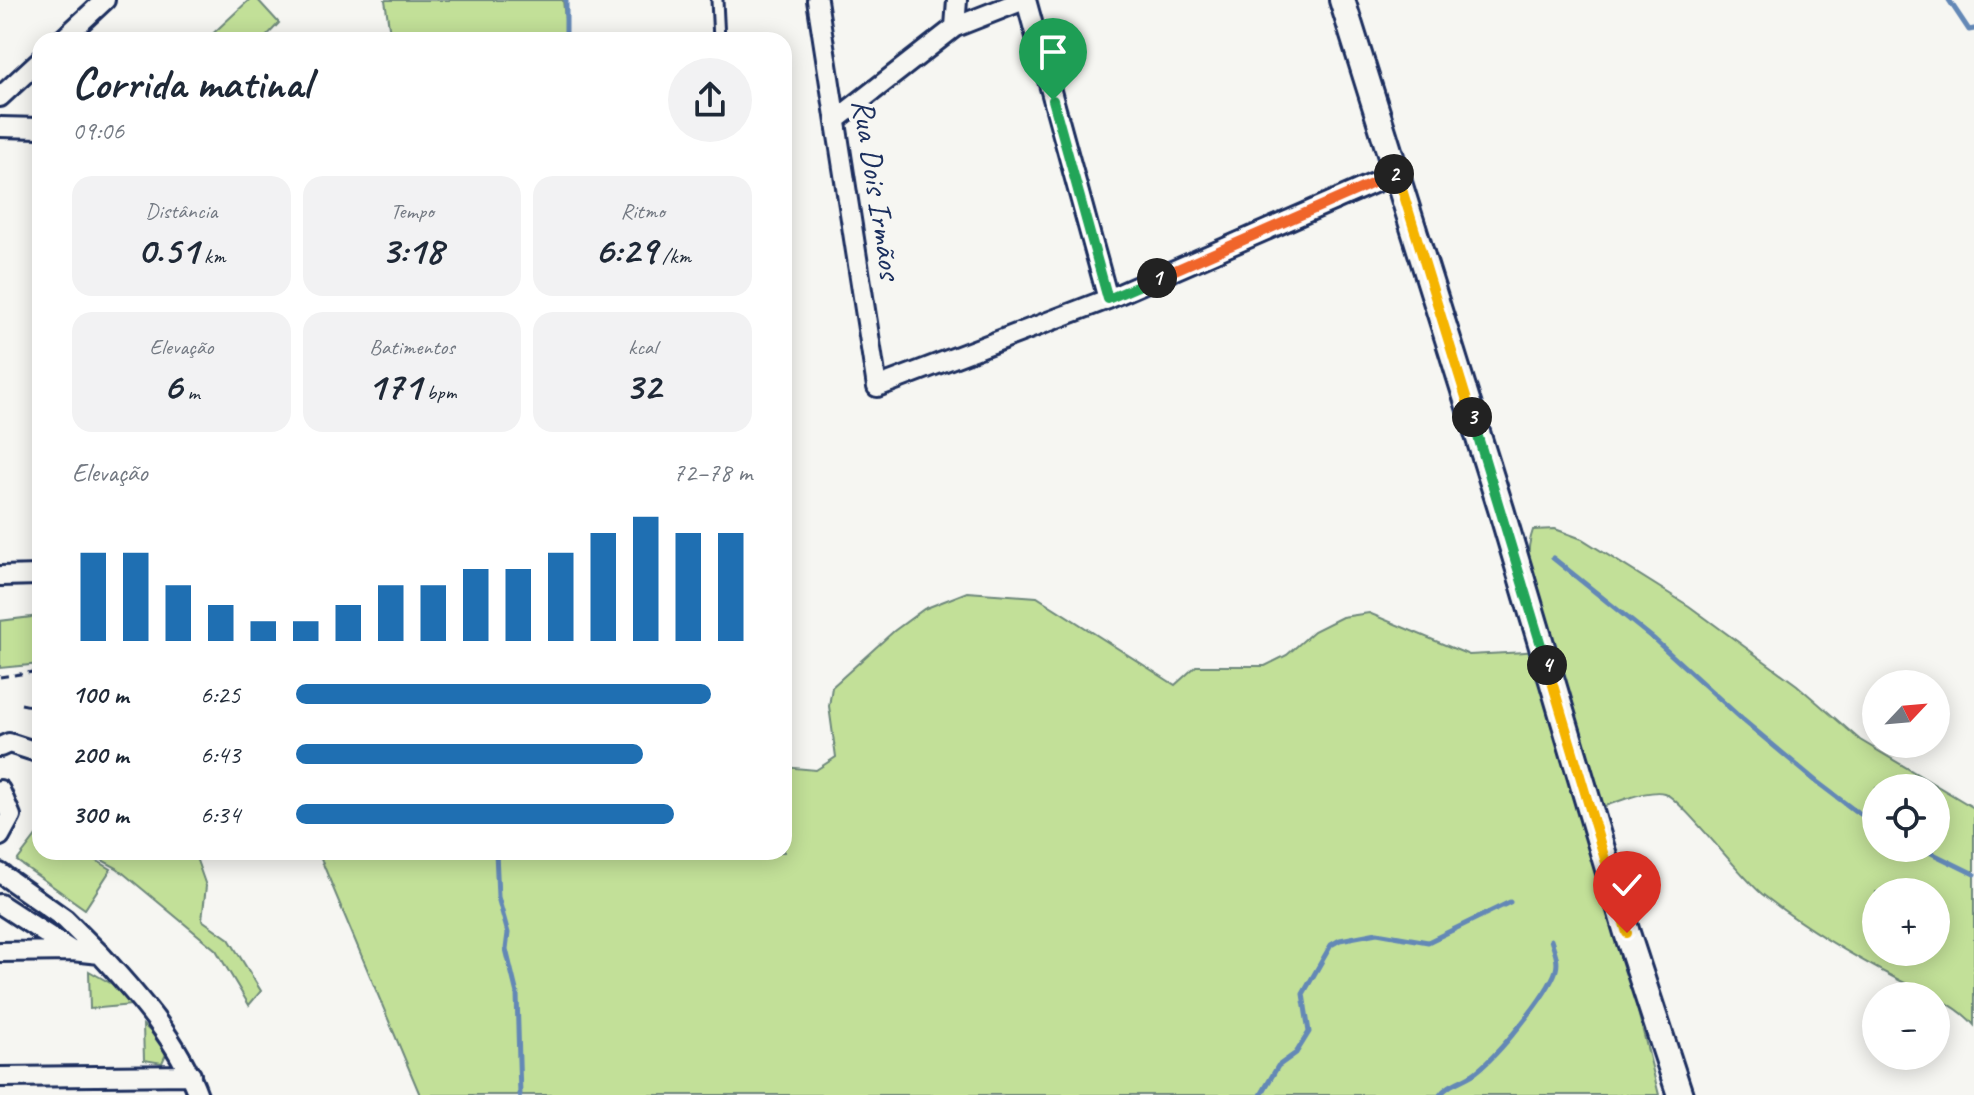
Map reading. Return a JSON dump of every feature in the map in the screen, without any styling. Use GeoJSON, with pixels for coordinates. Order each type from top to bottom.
{"type":"FeatureCollection","features":[{"type":"Feature","properties":{"kind":"street"},"geometry":{"type":"LineString","coordinates":[[71,32],[105,0]]}},
{"type":"Feature","properties":{"kind":"street","name":"Rua Dois Irmãos"},"geometry":{"type":"LineString","coordinates":[[817,0],[877,387],[1108,299]]}},
{"type":"Feature","properties":{"kind":"street"},"geometry":{"type":"LineString","coordinates":[[955,27],[957,0]]}},
{"type":"Feature","properties":{"kind":"street"},"geometry":{"type":"LineString","coordinates":[[837,119],[955,27],[1025,0],[1108,299],[1397,173]]}},
{"type":"Feature","properties":{"kind":"street"},"geometry":{"type":"LineString","coordinates":[[1342,0],[1627,933],[1680,1095]]}},
{"type":"Feature","properties":{"kind":"street"},"geometry":{"type":"LineString","coordinates":[[0,97],[32,67]]}},
{"type":"Feature","properties":{"kind":"street"},"geometry":{"type":"LineString","coordinates":[[0,127],[32,128]]}},
{"type":"Feature","properties":{"kind":"street"},"geometry":{"type":"LineString","coordinates":[[0,576],[32,575]]}},
{"type":"Feature","properties":{"kind":"street"},"geometry":{"type":"LineString","coordinates":[[0,747],[9,743],[32,750]]}},
{"type":"Feature","properties":{"kind":"street"},"geometry":{"type":"LineString","coordinates":[[0,790],[11,816],[0,836]]}},
{"type":"Feature","properties":{"kind":"street"},"geometry":{"type":"LineString","coordinates":[[0,873],[54,910],[149,1007],[191,1075],[198,1095]]}},
{"type":"Feature","properties":{"kind":"street"},"geometry":{"type":"LineString","coordinates":[[0,904],[72,951]]}},
{"type":"Feature","properties":{"kind":"street"},"geometry":{"type":"LineString","coordinates":[[0,952],[72,951],[100,954]]}},
{"type":"Feature","properties":{"kind":"street"},"geometry":{"type":"LineString","coordinates":[[0,1077],[191,1075]]}},
{"type":"Feature","properties":{"kind":"lane"},"geometry":{"type":"LineString","coordinates":[[717,0],[719,32]]}},
{"type":"Feature","properties":{"kind":"path"},"geometry":{"type":"LineString","coordinates":[[0,677],[32,672]]}},
{"type":"Feature","properties":{"kind":"path"},"geometry":{"type":"LineString","coordinates":[[21,704],[32,706]]}},
{"type":"Feature","properties":{"kind":"green space"},"geometry":{"type":"Polygon","coordinates":[[[249,0],[258,0],[279,23],[271,32],[215,32],[249,0]]]}},
{"type":"Feature","properties":{"kind":"green space"},"geometry":{"type":"Polygon","coordinates":[[[385,0],[563,0],[566,32],[390,32],[385,0]]]}},
{"type":"Feature","properties":{"kind":"green space"},"geometry":{"type":"Polygon","coordinates":[[[1555,529],[1582,539],[1689,606],[1797,685],[1862,741],[1862,758],[1890,758],[1917,774],[1862,774],[1862,862],[1950,862],[1950,794],[1974,808],[1974,1025],[1950,1005],[1950,982],[1903,982],[1873,966],[1950,966],[1950,878],[1862,878],[1862,960],[1762,894],[1683,808],[1664,793],[1657,792],[1626,798],[1588,813],[1659,1095],[420,1095],[321,860],[792,860],[792,768],[816,770],[836,757],[829,706],[832,687],[894,631],[924,609],[967,592],[1037,597],[1175,685],[1196,666],[1265,666],[1287,655],[1314,631],[1342,617],[1369,613],[1469,655],[1542,651],[1528,559],[1533,530],[1555,529]]]}},
{"type":"Feature","properties":{"kind":"green space"},"geometry":{"type":"Polygon","coordinates":[[[32,617],[32,665],[0,668],[0,621],[32,617]]]}},
{"type":"Feature","properties":{"kind":"green space"},"geometry":{"type":"Polygon","coordinates":[[[32,841],[32,860],[96,860],[111,869],[85,909],[17,861],[32,841]]]}},
{"type":"Feature","properties":{"kind":"green space"},"geometry":{"type":"Polygon","coordinates":[[[102,860],[197,860],[206,886],[202,920],[229,939],[261,991],[249,1005],[216,950],[117,868],[102,860]]]}},
{"type":"Feature","properties":{"kind":"green space"},"geometry":{"type":"Polygon","coordinates":[[[89,971],[112,984],[132,1005],[90,1009],[89,971]]]}},
{"type":"Feature","properties":{"kind":"green space"},"geometry":{"type":"Polygon","coordinates":[[[143,1025],[162,1041],[166,1054],[162,1063],[144,1060],[143,1025]]]}},
{"type":"Feature","properties":{"kind":"waterway"},"geometry":{"type":"LineString","coordinates":[[566,0],[566,32]]}},
{"type":"Feature","properties":{"kind":"waterway"},"geometry":{"type":"LineString","coordinates":[[1949,0],[1969,30],[1974,29]]}},
{"type":"Feature","properties":{"kind":"waterway"},"geometry":{"type":"LineString","coordinates":[[1553,558],[1655,640],[1817,782],[1862,815]]}},
{"type":"Feature","properties":{"kind":"waterway"},"geometry":{"type":"LineString","coordinates":[[496,860],[498,897],[508,933],[506,949],[517,994],[520,1095]]}},
{"type":"Feature","properties":{"kind":"waterway"},"geometry":{"type":"LineString","coordinates":[[1950,862],[1974,874]]}},
{"type":"Feature","properties":{"kind":"waterway"},"geometry":{"type":"LineString","coordinates":[[1261,1095],[1278,1066],[1296,1053],[1309,1032],[1303,994],[1331,945],[1340,940],[1377,933],[1428,942],[1510,902]]}},
{"type":"Feature","properties":{"kind":"waterway"},"geometry":{"type":"LineString","coordinates":[[1440,1095],[1485,1064],[1533,1009],[1556,970],[1557,959],[1551,940]]}},
{"type":"Feature","properties":{"kind":"route"},"geometry":{"type":"LineString","coordinates":[[1053,100],[1108,299],[1397,173],[1627,933]]}}]}
